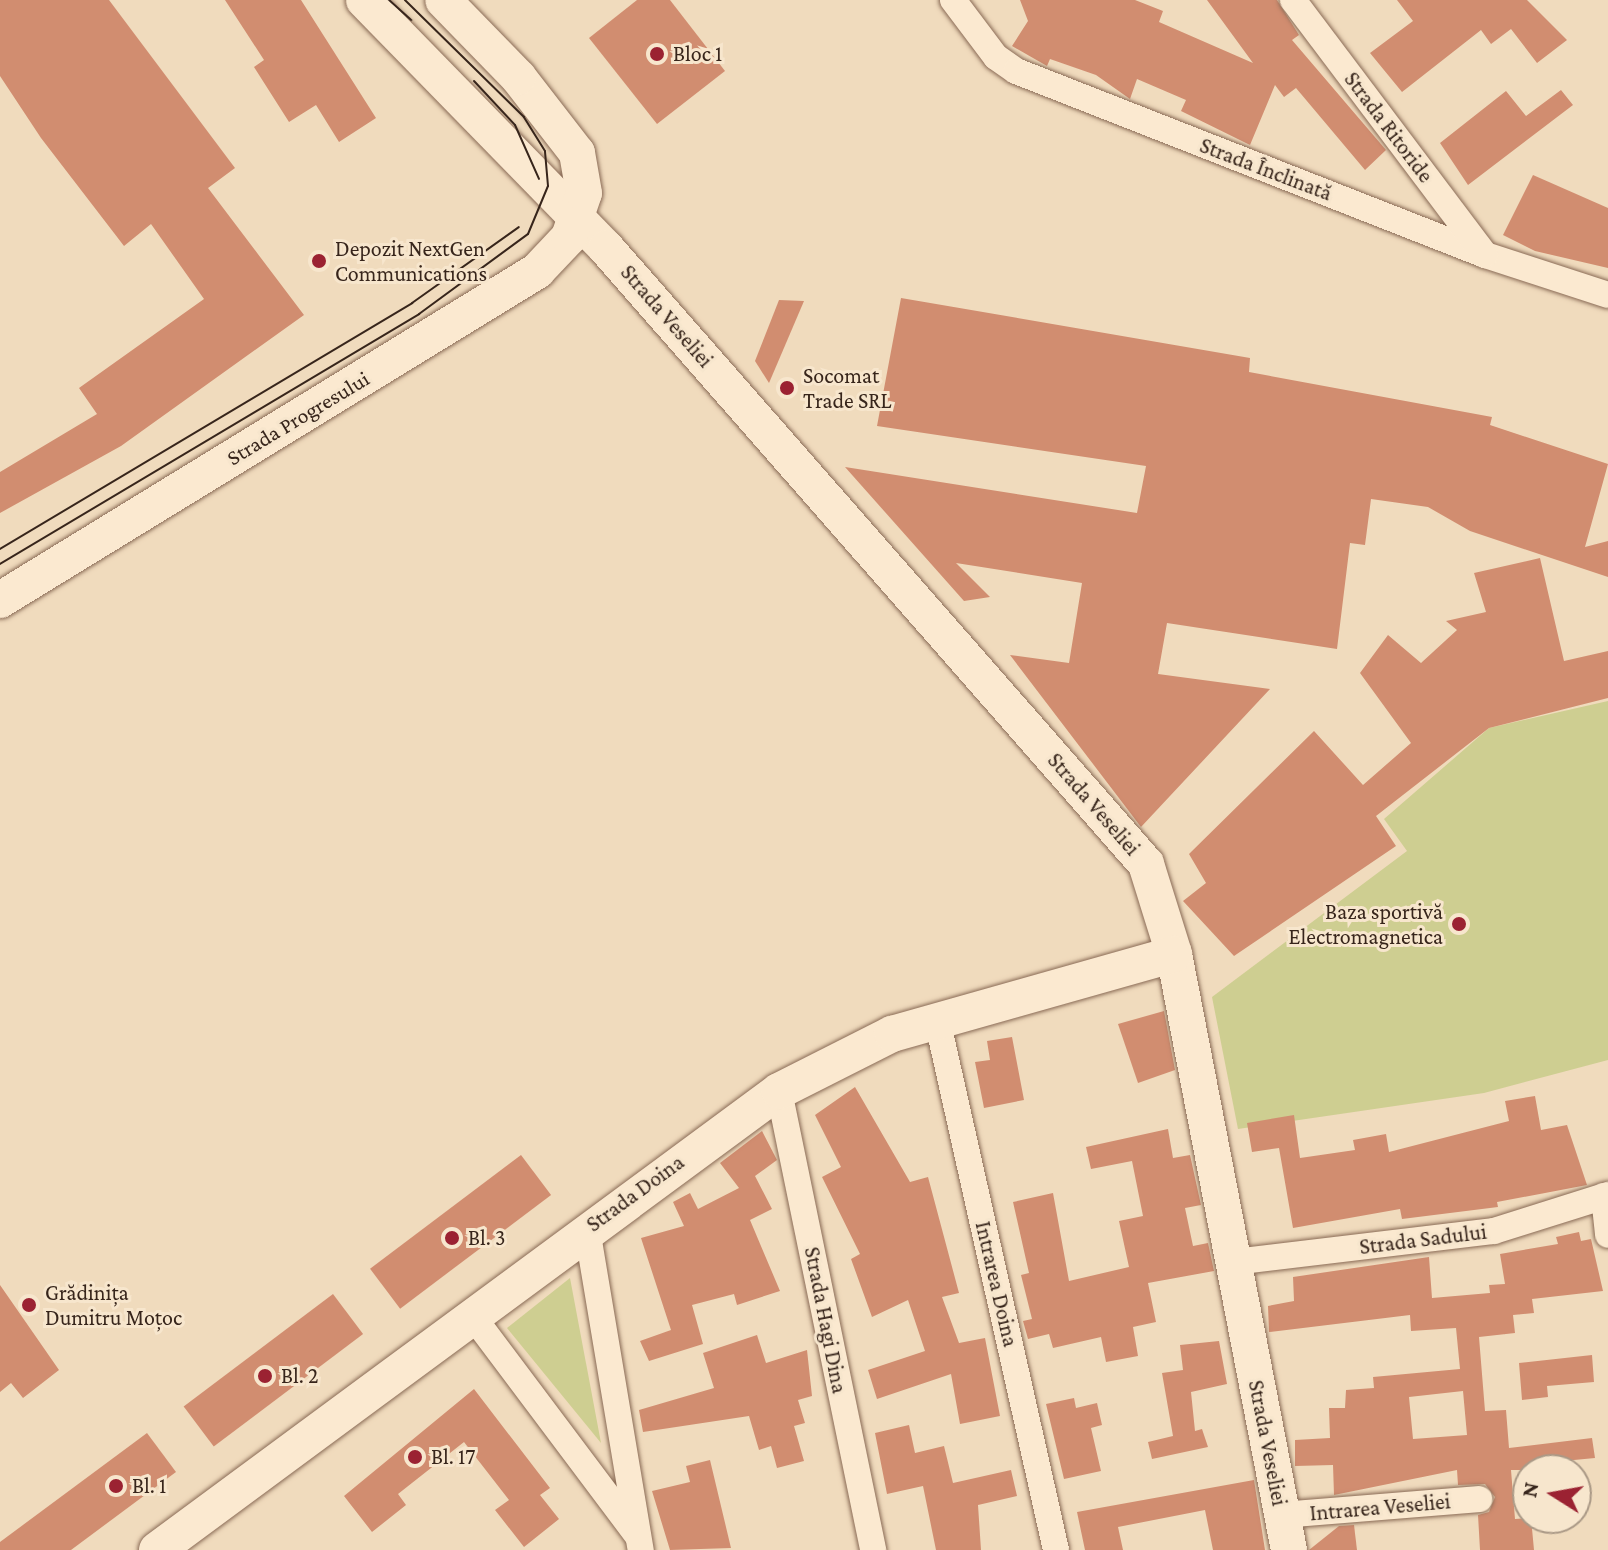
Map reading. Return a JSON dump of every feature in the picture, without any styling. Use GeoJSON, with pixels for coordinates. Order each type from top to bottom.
{"type":"FeatureCollection","features":[{"type":"Feature","properties":{"kind":"street","name":"Strada Veseliei"},"geometry":{"type":"LineString","coordinates":[[364,0],[579,217],[1146,864],[1174,954],[1289,1550]]}},
{"type":"Feature","properties":{"kind":"street"},"geometry":{"type":"LineString","coordinates":[[443,0],[570,140],[583,173],[579,217]]}},
{"type":"Feature","properties":{"kind":"street","name":"Strada Înclinată"},"geometry":{"type":"LineString","coordinates":[[953,0],[996,57],[1016,71],[1485,255],[1608,295]]}},
{"type":"Feature","properties":{"kind":"street","name":"Strada Ritoride"},"geometry":{"type":"LineString","coordinates":[[1293,0],[1485,255]]}},
{"type":"Feature","properties":{"kind":"street","name":"Strada Progresului"},"geometry":{"type":"LineString","coordinates":[[0,600],[537,271],[579,217]]}},
{"type":"Feature","properties":{"kind":"street","name":"Strada Doina"},"geometry":{"type":"LineString","coordinates":[[157,1550],[471,1314],[779,1091],[937,1019],[1174,954]]}},
{"type":"Feature","properties":{"kind":"street","name":"Intrarea Doina"},"geometry":{"type":"LineString","coordinates":[[937,1019],[1056,1550]]}},
{"type":"Feature","properties":{"kind":"street","name":"Strada Hagi Dina"},"geometry":{"type":"LineString","coordinates":[[779,1091],[873,1550]]}},
{"type":"Feature","properties":{"kind":"street"},"geometry":{"type":"LineString","coordinates":[[1606,1195],[1608,1235]]}},
{"type":"Feature","properties":{"kind":"street","name":"Strada Sadului"},"geometry":{"type":"LineString","coordinates":[[1233,1262],[1494,1231],[1606,1195]]}},
{"type":"Feature","properties":{"kind":"street"},"geometry":{"type":"LineString","coordinates":[[587,1229],[640,1544]]}},
{"type":"Feature","properties":{"kind":"street"},"geometry":{"type":"LineString","coordinates":[[471,1314],[640,1544]]}},
{"type":"Feature","properties":{"kind":"street","name":"Intrarea Veseliei"},"geometry":{"type":"LineString","coordinates":[[1282,1515],[1479,1499]]}},
{"type":"Feature","properties":{"kind":"green space","name":"Baza sportivă Electromagnetica"},"geometry":{"type":"Polygon","coordinates":[[[1608,701],[1608,1060],[1484,1093],[1238,1129],[1212,997],[1407,851],[1384,819],[1489,728],[1608,701]]]}},
{"type":"Feature","properties":{"kind":"green space"},"geometry":{"type":"Polygon","coordinates":[[[570,1278],[601,1443],[507,1328],[570,1278]]]}},
{"type":"Feature","properties":{"kind":"building"},"geometry":{"type":"Polygon","coordinates":[[[0,0],[109,0],[235,168],[208,188],[304,315],[121,446],[0,513],[0,472],[97,414],[79,388],[204,299],[151,224],[124,246],[41,138],[0,76],[0,0]]]}},
{"type":"Feature","properties":{"kind":"building"},"geometry":{"type":"Polygon","coordinates":[[[225,0],[301,0],[376,118],[339,142],[316,105],[289,122],[254,67],[264,60],[225,0]]]}},
{"type":"Feature","properties":{"kind":"building","name":"Bloc 1"},"geometry":{"type":"Polygon","coordinates":[[[637,0],[670,0],[725,71],[657,124],[589,38],[637,0]]]}},
{"type":"Feature","properties":{"kind":"building"},"geometry":{"type":"Polygon","coordinates":[[[1020,0],[1135,0],[1163,11],[1159,22],[1253,63],[1207,0],[1277,0],[1299,35],[1292,40],[1386,150],[1365,170],[1296,88],[1284,97],[1275,85],[1250,145],[1181,111],[1186,100],[1137,79],[1130,99],[1096,75],[1050,59],[1047,66],[1012,46],[1028,21],[1020,0]]]}},
{"type":"Feature","properties":{"kind":"building"},"geometry":{"type":"Polygon","coordinates":[[[1397,0],[1527,0],[1567,40],[1537,63],[1511,29],[1491,44],[1481,30],[1402,92],[1370,53],[1413,21],[1397,0]]]}},
{"type":"Feature","properties":{"kind":"building"},"geometry":{"type":"Polygon","coordinates":[[[1561,90],[1573,105],[1468,185],[1440,143],[1506,91],[1526,116],[1561,90]]]}},
{"type":"Feature","properties":{"kind":"building"},"geometry":{"type":"Polygon","coordinates":[[[1533,175],[1608,208],[1608,268],[1535,251],[1503,235],[1533,175]]]}},
{"type":"Feature","properties":{"kind":"building"},"geometry":{"type":"Polygon","coordinates":[[[901,298],[1250,358],[1249,372],[1492,417],[1490,425],[1608,464],[1585,547],[1608,541],[1608,577],[1470,531],[1428,507],[1371,499],[1365,545],[1350,543],[1337,649],[1167,623],[1158,674],[1270,689],[1141,827],[1010,655],[1069,663],[1082,583],[956,563],[990,597],[964,601],[845,467],[1137,513],[1146,466],[877,426],[901,298]]]}},
{"type":"Feature","properties":{"kind":"building"},"geometry":{"type":"Polygon","coordinates":[[[779,300],[804,301],[769,383],[755,361],[779,300]]]}},
{"type":"Feature","properties":{"kind":"building"},"geometry":{"type":"Polygon","coordinates":[[[1540,558],[1564,661],[1608,651],[1608,698],[1489,728],[1376,816],[1396,846],[1234,956],[1183,901],[1206,883],[1189,854],[1314,731],[1363,785],[1411,743],[1360,673],[1388,635],[1421,663],[1457,630],[1446,621],[1486,612],[1474,573],[1540,558]]]}},
{"type":"Feature","properties":{"kind":"building"},"geometry":{"type":"Polygon","coordinates":[[[1164,1011],[1175,1070],[1138,1083],[1118,1024],[1164,1011]]]}},
{"type":"Feature","properties":{"kind":"building"},"geometry":{"type":"Polygon","coordinates":[[[1012,1037],[1024,1100],[984,1108],[975,1062],[990,1060],[987,1041],[1012,1037]]]}},
{"type":"Feature","properties":{"kind":"building"},"geometry":{"type":"Polygon","coordinates":[[[855,1087],[910,1182],[928,1177],[959,1293],[942,1297],[959,1343],[985,1338],[1000,1416],[960,1424],[951,1374],[877,1399],[868,1370],[925,1351],[908,1300],[872,1317],[851,1259],[860,1254],[822,1177],[841,1167],[815,1115],[855,1087]]]}},
{"type":"Feature","properties":{"kind":"building"},"geometry":{"type":"Polygon","coordinates":[[[1535,1096],[1541,1130],[1567,1125],[1587,1185],[1497,1202],[1498,1207],[1402,1219],[1400,1209],[1293,1228],[1279,1148],[1252,1152],[1247,1123],[1294,1115],[1300,1158],[1355,1150],[1353,1140],[1386,1134],[1389,1152],[1509,1121],[1505,1101],[1535,1096]]]}},
{"type":"Feature","properties":{"kind":"building"},"geometry":{"type":"Polygon","coordinates":[[[1168,1129],[1173,1158],[1190,1155],[1201,1205],[1185,1208],[1193,1246],[1208,1243],[1214,1271],[1148,1283],[1156,1322],[1133,1327],[1138,1356],[1106,1362],[1101,1337],[1053,1348],[1049,1334],[1028,1339],[1023,1321],[1032,1319],[1021,1275],[1029,1273],[1013,1202],[1053,1193],[1069,1281],[1129,1267],[1119,1221],[1143,1216],[1132,1161],[1091,1169],[1086,1147],[1168,1129]]]}},
{"type":"Feature","properties":{"kind":"building"},"geometry":{"type":"Polygon","coordinates":[[[762,1131],[777,1160],[755,1176],[772,1209],[750,1220],[780,1291],[737,1305],[734,1294],[692,1305],[703,1344],[649,1361],[640,1341],[671,1330],[641,1238],[684,1226],[673,1202],[690,1193],[698,1209],[739,1188],[720,1163],[762,1131]]]}},
{"type":"Feature","properties":{"kind":"building","name":"Bl. 3"},"geometry":{"type":"Polygon","coordinates":[[[521,1155],[551,1195],[400,1309],[370,1269],[521,1155]]]}},
{"type":"Feature","properties":{"kind":"building"},"geometry":{"type":"Polygon","coordinates":[[[1579,1232],[1581,1241],[1591,1239],[1603,1291],[1532,1299],[1534,1313],[1513,1315],[1515,1333],[1479,1337],[1485,1411],[1506,1410],[1509,1448],[1592,1438],[1595,1458],[1592,1458],[1592,1454],[1512,1454],[1512,1534],[1532,1534],[1534,1550],[1480,1550],[1478,1515],[1489,1512],[1495,1497],[1485,1484],[1458,1485],[1457,1470],[1334,1495],[1333,1465],[1295,1466],[1295,1440],[1330,1438],[1329,1408],[1345,1408],[1346,1390],[1374,1388],[1373,1377],[1460,1369],[1456,1328],[1411,1331],[1410,1315],[1269,1332],[1268,1306],[1294,1301],[1293,1277],[1429,1257],[1432,1298],[1490,1293],[1489,1285],[1505,1284],[1500,1254],[1558,1244],[1556,1237],[1579,1232]],[[1463,1391],[1409,1397],[1413,1439],[1467,1435],[1463,1391]]]}},
{"type":"Feature","properties":{"kind":"building"},"geometry":{"type":"Polygon","coordinates":[[[0,1285],[59,1370],[23,1398],[11,1383],[0,1392],[0,1285]]]}},
{"type":"Feature","properties":{"kind":"building","name":"Bl. 2"},"geometry":{"type":"Polygon","coordinates":[[[333,1294],[363,1334],[214,1446],[184,1407],[333,1294]]]}},
{"type":"Feature","properties":{"kind":"building"},"geometry":{"type":"Polygon","coordinates":[[[757,1335],[766,1363],[807,1350],[812,1396],[798,1400],[805,1423],[794,1426],[804,1461],[777,1468],[771,1446],[759,1450],[749,1416],[643,1432],[639,1410],[714,1388],[703,1353],[757,1335]]]}},
{"type":"Feature","properties":{"kind":"building"},"geometry":{"type":"Polygon","coordinates":[[[1219,1341],[1227,1384],[1191,1392],[1195,1431],[1202,1429],[1208,1447],[1152,1459],[1148,1442],[1173,1436],[1162,1373],[1183,1370],[1180,1345],[1219,1341]]]}},
{"type":"Feature","properties":{"kind":"building"},"geometry":{"type":"Polygon","coordinates":[[[1592,1355],[1594,1382],[1547,1386],[1548,1397],[1522,1400],[1519,1363],[1592,1355]]]}},
{"type":"Feature","properties":{"kind":"building","name":"Bl. 17"},"geometry":{"type":"Polygon","coordinates":[[[474,1389],[550,1488],[540,1495],[559,1519],[524,1547],[495,1510],[509,1500],[464,1442],[398,1494],[406,1505],[372,1532],[344,1496],[474,1389]]]}},
{"type":"Feature","properties":{"kind":"building"},"geometry":{"type":"Polygon","coordinates":[[[1074,1398],[1076,1408],[1097,1403],[1102,1425],[1091,1428],[1101,1471],[1064,1479],[1046,1404],[1074,1398]]]}},
{"type":"Feature","properties":{"kind":"building"},"geometry":{"type":"Polygon","coordinates":[[[909,1425],[915,1453],[944,1446],[953,1483],[1011,1470],[1017,1496],[978,1505],[981,1550],[936,1550],[923,1486],[887,1494],[875,1433],[909,1425]]]}},
{"type":"Feature","properties":{"kind":"building","name":"Bl. 1"},"geometry":{"type":"Polygon","coordinates":[[[147,1433],[176,1472],[71,1550],[0,1550],[0,1542],[147,1433]]]}},
{"type":"Feature","properties":{"kind":"building"},"geometry":{"type":"Polygon","coordinates":[[[710,1460],[731,1548],[670,1550],[652,1491],[690,1482],[686,1466],[710,1460]]]}},
{"type":"Feature","properties":{"kind":"building"},"geometry":{"type":"Polygon","coordinates":[[[1254,1480],[1265,1550],[1213,1550],[1205,1510],[1118,1527],[1123,1550],[1085,1550],[1077,1512],[1254,1480]]]}},
{"type":"Feature","properties":{"kind":"building"},"geometry":{"type":"Polygon","coordinates":[[[1354,1525],[1357,1550],[1309,1550],[1339,1526],[1354,1525]]]}},
{"type":"Feature","properties":{"kind":"tram line"},"geometry":{"type":"LineString","coordinates":[[389,0],[411,20]]}},
{"type":"Feature","properties":{"kind":"tram line"},"geometry":{"type":"LineString","coordinates":[[0,564],[419,314],[528,234],[548,186],[545,151],[524,117],[405,0]]}},
{"type":"Feature","properties":{"kind":"tram line"},"geometry":{"type":"LineString","coordinates":[[474,81],[515,125],[539,179]]}},
{"type":"Feature","properties":{"kind":"tram line"},"geometry":{"type":"LineString","coordinates":[[0,549],[412,303],[519,227]]}},
{"type":"Feature","properties":{"kind":"place","name":"Bloc 1"},"geometry":{"type":"Point","coordinates":[657,54]}},
{"type":"Feature","properties":{"kind":"place","name":"Depozit NextGen Communications"},"geometry":{"type":"Point","coordinates":[319,261]}},
{"type":"Feature","properties":{"kind":"place","name":"Socomat Trade SRL"},"geometry":{"type":"Point","coordinates":[787,388]}},
{"type":"Feature","properties":{"kind":"place","name":"Baza sportivă Electromagnetica"},"geometry":{"type":"Point","coordinates":[1459,924]}},
{"type":"Feature","properties":{"kind":"place","name":"Bl. 3"},"geometry":{"type":"Point","coordinates":[452,1238]}},
{"type":"Feature","properties":{"kind":"place","name":"Grădinița Dumitru Moțoc"},"geometry":{"type":"Point","coordinates":[29,1305]}},
{"type":"Feature","properties":{"kind":"place","name":"Bl. 2"},"geometry":{"type":"Point","coordinates":[265,1376]}},
{"type":"Feature","properties":{"kind":"place","name":"Bl. 17"},"geometry":{"type":"Point","coordinates":[415,1457]}},
{"type":"Feature","properties":{"kind":"place","name":"Bl. 1"},"geometry":{"type":"Point","coordinates":[116,1486]}}]}
